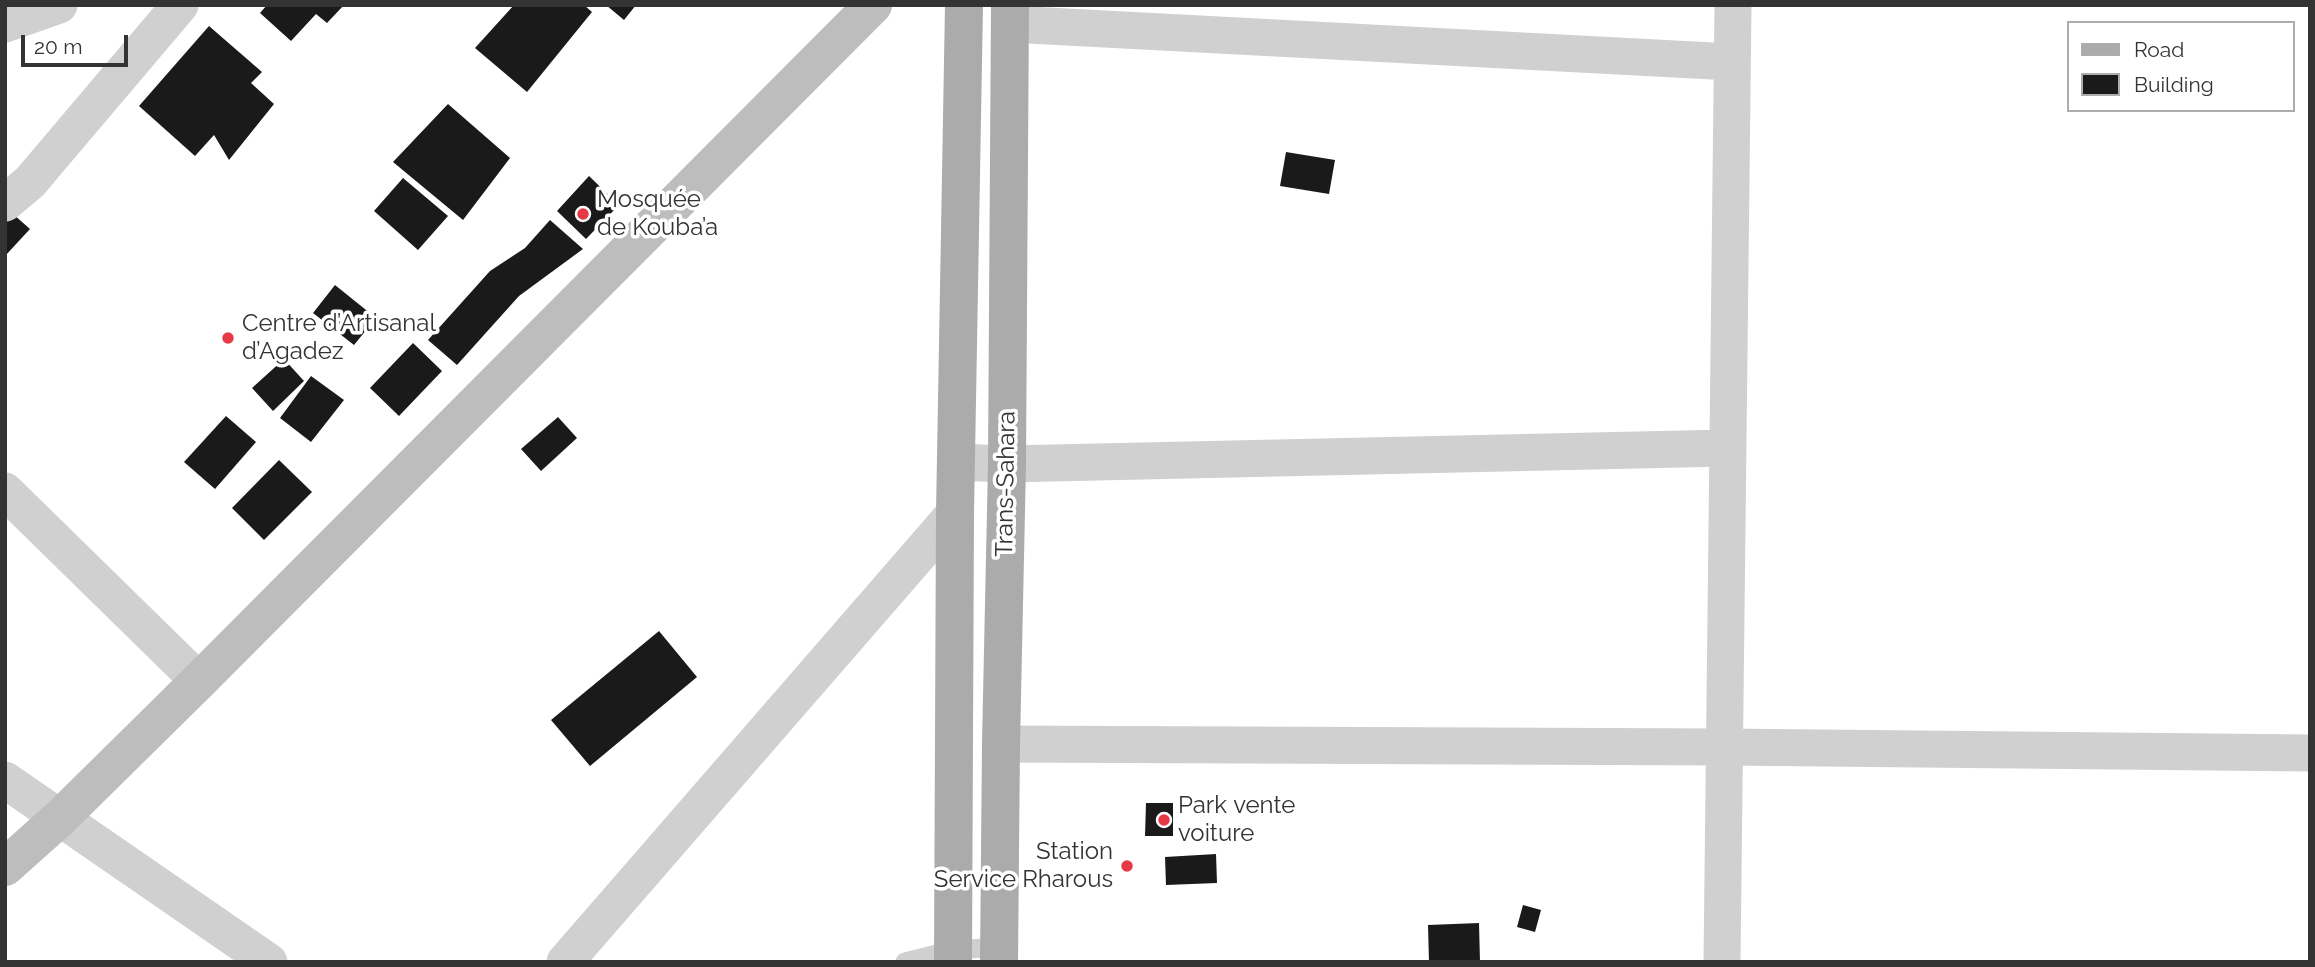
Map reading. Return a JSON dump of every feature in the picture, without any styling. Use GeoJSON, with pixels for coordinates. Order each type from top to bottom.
{"type":"FeatureCollection","features":[{"type":"Feature","properties":{"kind":"main road","name":"Trans-Sahara"},"geometry":{"type":"LineString","coordinates":[[953,956],[955,513],[964,5]]}},
{"type":"Feature","properties":{"kind":"main road","name":"Trans-Sahara"},"geometry":{"type":"LineString","coordinates":[[999,954],[1007,464],[1010,14]]}},
{"type":"Feature","properties":{"kind":"street"},"geometry":{"type":"LineString","coordinates":[[5,24],[59,5]]}},
{"type":"Feature","properties":{"kind":"street"},"geometry":{"type":"LineString","coordinates":[[5,202],[30,182],[180,5]]}},
{"type":"Feature","properties":{"kind":"street"},"geometry":{"type":"LineString","coordinates":[[5,867],[61,817],[199,681],[873,5]]}},
{"type":"Feature","properties":{"kind":"street"},"geometry":{"type":"LineString","coordinates":[[1722,962],[1733,5]]}},
{"type":"Feature","properties":{"kind":"street"},"geometry":{"type":"LineString","coordinates":[[1010,14],[1732,62]]}},
{"type":"Feature","properties":{"kind":"street"},"geometry":{"type":"LineString","coordinates":[[956,461],[1007,464],[1728,448]]}},
{"type":"Feature","properties":{"kind":"street"},"geometry":{"type":"LineString","coordinates":[[5,491],[199,681]]}},
{"type":"Feature","properties":{"kind":"street"},"geometry":{"type":"LineString","coordinates":[[565,962],[955,513]]}},
{"type":"Feature","properties":{"kind":"street"},"geometry":{"type":"LineString","coordinates":[[1001,744],[2310,753]]}},
{"type":"Feature","properties":{"kind":"street"},"geometry":{"type":"LineString","coordinates":[[5,780],[61,817],[235,949],[269,962]]}},
{"type":"Feature","properties":{"kind":"lane"},"geometry":{"type":"LineString","coordinates":[[905,962],[999,954]]}},
{"type":"Feature","properties":{"kind":"building"},"geometry":{"type":"Polygon","coordinates":[[[267,5],[344,5],[327,23],[316,14],[291,41],[260,13],[267,5]]]}},
{"type":"Feature","properties":{"kind":"building"},"geometry":{"type":"Polygon","coordinates":[[[514,5],[584,5],[592,12],[527,92],[475,48],[514,5]]]}},
{"type":"Feature","properties":{"kind":"building"},"geometry":{"type":"Polygon","coordinates":[[[606,5],[636,5],[624,20],[606,5]]]}},
{"type":"Feature","properties":{"kind":"building"},"geometry":{"type":"Polygon","coordinates":[[[209,26],[262,72],[251,83],[274,104],[229,160],[214,135],[195,156],[139,106],[209,26]]]}},
{"type":"Feature","properties":{"kind":"building"},"geometry":{"type":"Polygon","coordinates":[[[448,104],[510,158],[463,220],[393,162],[448,104]]]}},
{"type":"Feature","properties":{"kind":"building"},"geometry":{"type":"Polygon","coordinates":[[[1286,152],[1335,160],[1329,194],[1280,186],[1286,152]]]}},
{"type":"Feature","properties":{"kind":"building"},"geometry":{"type":"Polygon","coordinates":[[[589,176],[619,205],[586,239],[557,211],[589,176]]]}},
{"type":"Feature","properties":{"kind":"building"},"geometry":{"type":"Polygon","coordinates":[[[403,178],[448,216],[418,250],[374,211],[403,178]]]}},
{"type":"Feature","properties":{"kind":"building"},"geometry":{"type":"Polygon","coordinates":[[[13,214],[30,229],[5,256],[5,222],[13,214]]]}},
{"type":"Feature","properties":{"kind":"building"},"geometry":{"type":"Polygon","coordinates":[[[550,220],[583,249],[519,296],[457,365],[428,340],[490,271],[525,248],[550,220]]]}},
{"type":"Feature","properties":{"kind":"building"},"geometry":{"type":"Polygon","coordinates":[[[335,285],[376,318],[354,345],[313,313],[335,285]]]}},
{"type":"Feature","properties":{"kind":"building"},"geometry":{"type":"Polygon","coordinates":[[[413,343],[442,371],[399,416],[370,388],[413,343]]]}},
{"type":"Feature","properties":{"kind":"building"},"geometry":{"type":"Polygon","coordinates":[[[284,359],[304,381],[273,411],[252,388],[284,359]]]}},
{"type":"Feature","properties":{"kind":"building"},"geometry":{"type":"Polygon","coordinates":[[[311,376],[344,400],[311,442],[280,418],[311,376]]]}},
{"type":"Feature","properties":{"kind":"building"},"geometry":{"type":"Polygon","coordinates":[[[226,416],[256,442],[215,489],[184,462],[226,416]]]}},
{"type":"Feature","properties":{"kind":"building"},"geometry":{"type":"Polygon","coordinates":[[[558,417],[577,438],[541,471],[521,449],[558,417]]]}},
{"type":"Feature","properties":{"kind":"building"},"geometry":{"type":"Polygon","coordinates":[[[279,460],[312,492],[264,540],[232,508],[279,460]]]}},
{"type":"Feature","properties":{"kind":"building"},"geometry":{"type":"Polygon","coordinates":[[[659,631],[697,677],[590,766],[551,720],[659,631]]]}},
{"type":"Feature","properties":{"kind":"building"},"geometry":{"type":"Polygon","coordinates":[[[1146,803],[1173,803],[1173,836],[1145,836],[1146,803]]]}},
{"type":"Feature","properties":{"kind":"building"},"geometry":{"type":"Polygon","coordinates":[[[1216,854],[1217,883],[1166,885],[1165,857],[1216,854]]]}},
{"type":"Feature","properties":{"kind":"building"},"geometry":{"type":"Polygon","coordinates":[[[1523,905],[1541,910],[1535,932],[1517,927],[1523,905]]]}},
{"type":"Feature","properties":{"kind":"building"},"geometry":{"type":"Polygon","coordinates":[[[1479,923],[1480,962],[1429,962],[1428,925],[1479,923]]]}},
{"type":"Feature","properties":{"kind":"place","name":"Mosquée de Kouba’a"},"geometry":{"type":"Point","coordinates":[583,214]}},
{"type":"Feature","properties":{"kind":"place","name":"Centre d’Artisanal d’Agadez"},"geometry":{"type":"Point","coordinates":[228,338]}},
{"type":"Feature","properties":{"kind":"place","name":"Park vente voiture"},"geometry":{"type":"Point","coordinates":[1164,820]}},
{"type":"Feature","properties":{"kind":"place","name":"Station Service Rharous"},"geometry":{"type":"Point","coordinates":[1127,866]}}]}
